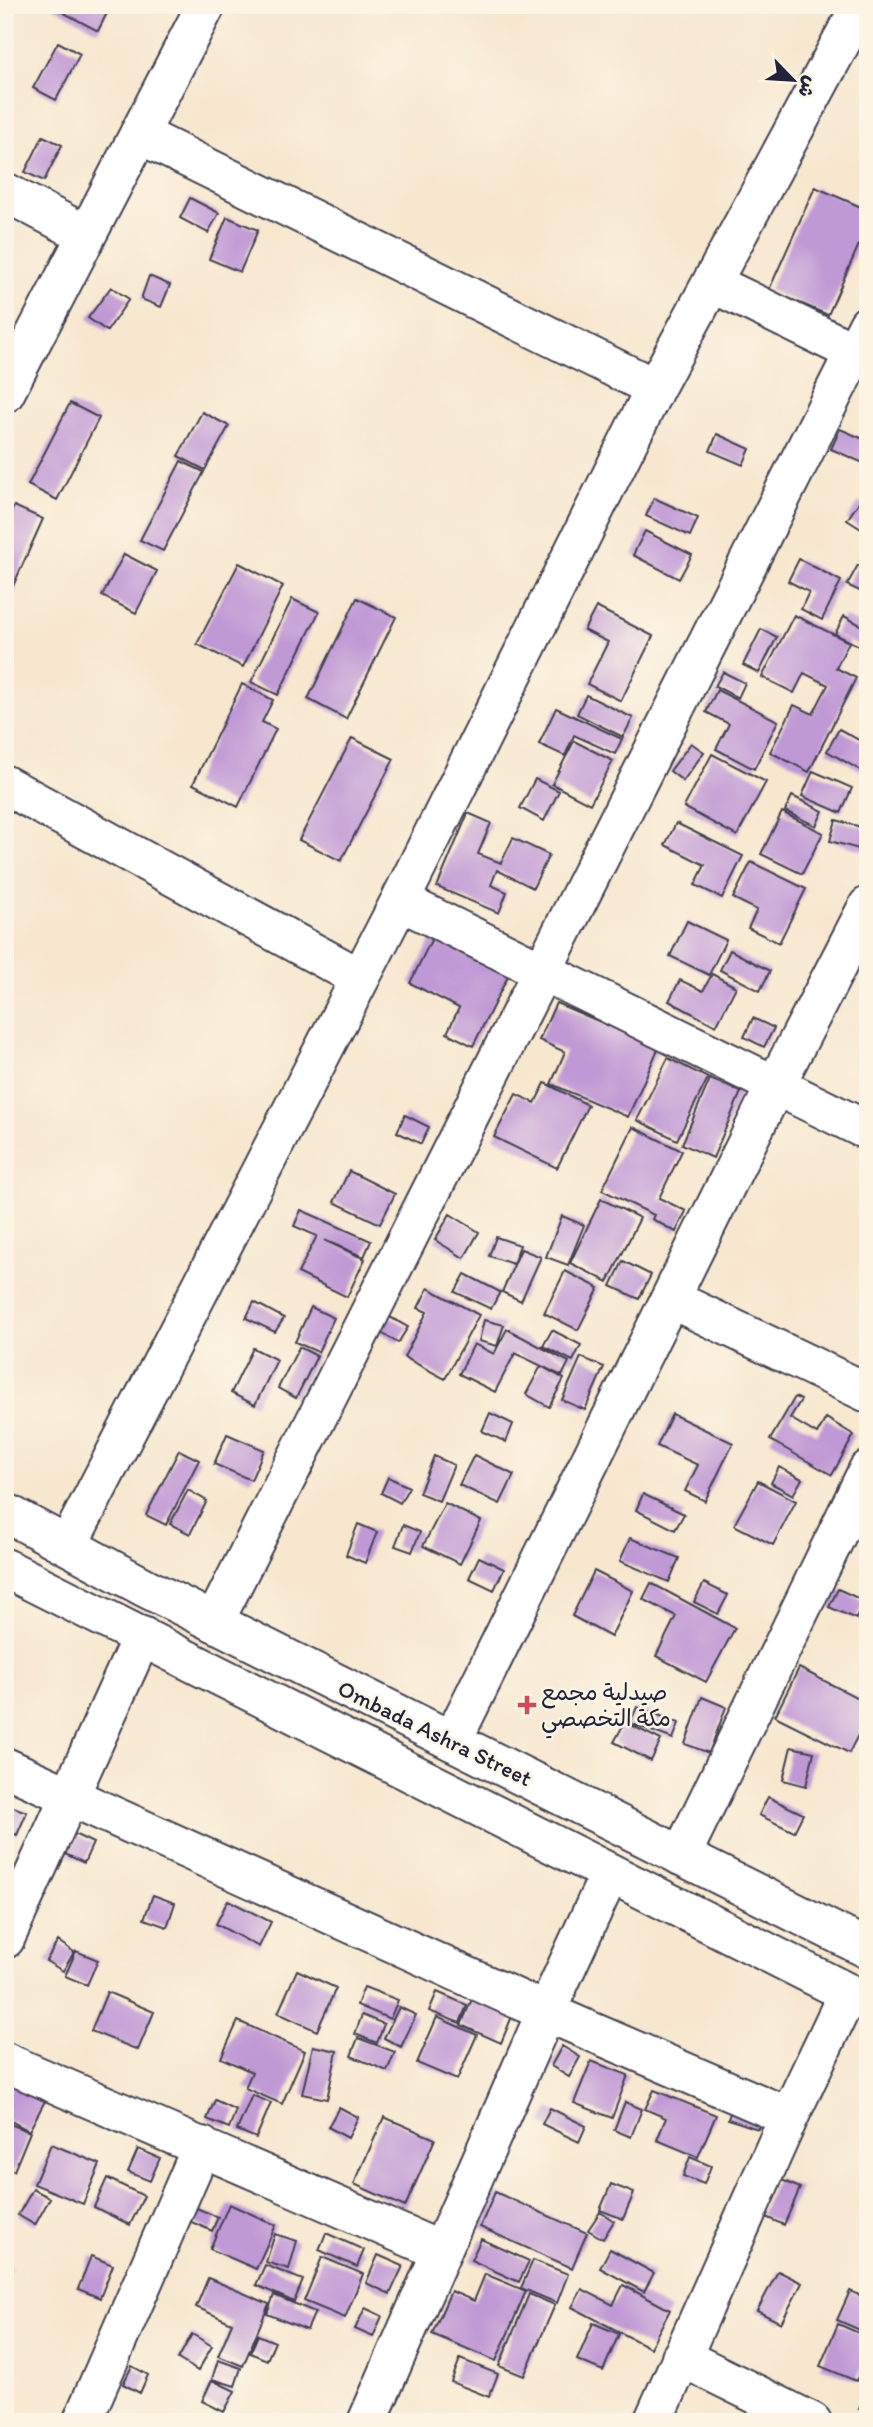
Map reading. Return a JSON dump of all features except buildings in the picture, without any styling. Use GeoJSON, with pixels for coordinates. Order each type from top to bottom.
{"type":"FeatureCollection","features":[{"type":"Feature","properties":{"kind":"street"},"geometry":{"type":"LineString","coordinates":[[5,393],[206,5]]}},
{"type":"Feature","properties":{"kind":"street"},"geometry":{"type":"LineString","coordinates":[[68,1545],[400,901],[655,388],[857,7]]}},
{"type":"Feature","properties":{"kind":"street"},"geometry":{"type":"LineString","coordinates":[[139,134],[655,388]]}},
{"type":"Feature","properties":{"kind":"street"},"geometry":{"type":"LineString","coordinates":[[5,192],[87,235]]}},
{"type":"Feature","properties":{"kind":"street"},"geometry":{"type":"LineString","coordinates":[[214,1622],[543,970],[863,345],[712,283]]}},
{"type":"Feature","properties":{"kind":"street"},"geometry":{"type":"LineString","coordinates":[[5,785],[360,978]]}},
{"type":"Feature","properties":{"kind":"street"},"geometry":{"type":"LineString","coordinates":[[400,901],[868,1131]]}},
{"type":"Feature","properties":{"kind":"street"},"geometry":{"type":"LineString","coordinates":[[452,1741],[776,1084],[868,906]]}},
{"type":"Feature","properties":{"kind":"street"},"geometry":{"type":"LineString","coordinates":[[671,1299],[868,1393]]}},
{"type":"Feature","properties":{"kind":"street"},"geometry":{"type":"LineString","coordinates":[[681,1856],[868,1470]]}},
{"type":"Feature","properties":{"kind":"street","name":"Ombada Ashra Street"},"geometry":{"type":"LineString","coordinates":[[5,1512],[146,1588],[868,1949]]}},
{"type":"Feature","properties":{"kind":"street","name":"Ombada Ashra Street"},"geometry":{"type":"LineString","coordinates":[[5,1567],[858,1998]]}},
{"type":"Feature","properties":{"kind":"street"},"geometry":{"type":"LineString","coordinates":[[5,1939],[142,1636]]}},
{"type":"Feature","properties":{"kind":"street"},"geometry":{"type":"LineString","coordinates":[[5,1767],[546,2012],[789,2117]]}},
{"type":"Feature","properties":{"kind":"street"},"geometry":{"type":"LineString","coordinates":[[367,2422],[546,2012],[610,1873]]}},
{"type":"Feature","properties":{"kind":"street"},"geometry":{"type":"LineString","coordinates":[[653,2422],[789,2117],[858,1998]]}},
{"type":"Feature","properties":{"kind":"street"},"geometry":{"type":"LineString","coordinates":[[5,2062],[441,2251]]}},
{"type":"Feature","properties":{"kind":"street"},"geometry":{"type":"LineString","coordinates":[[82,2422],[202,2146]]}},
{"type":"Feature","properties":{"kind":"street"},"geometry":{"type":"LineString","coordinates":[[681,2357],[812,2422]]}},
{"type":"Feature","properties":{"kind":"place","name":"صيدلية مجمع مكة التخصصي"},"geometry":{"type":"Point","coordinates":[527,1705]}}]}
